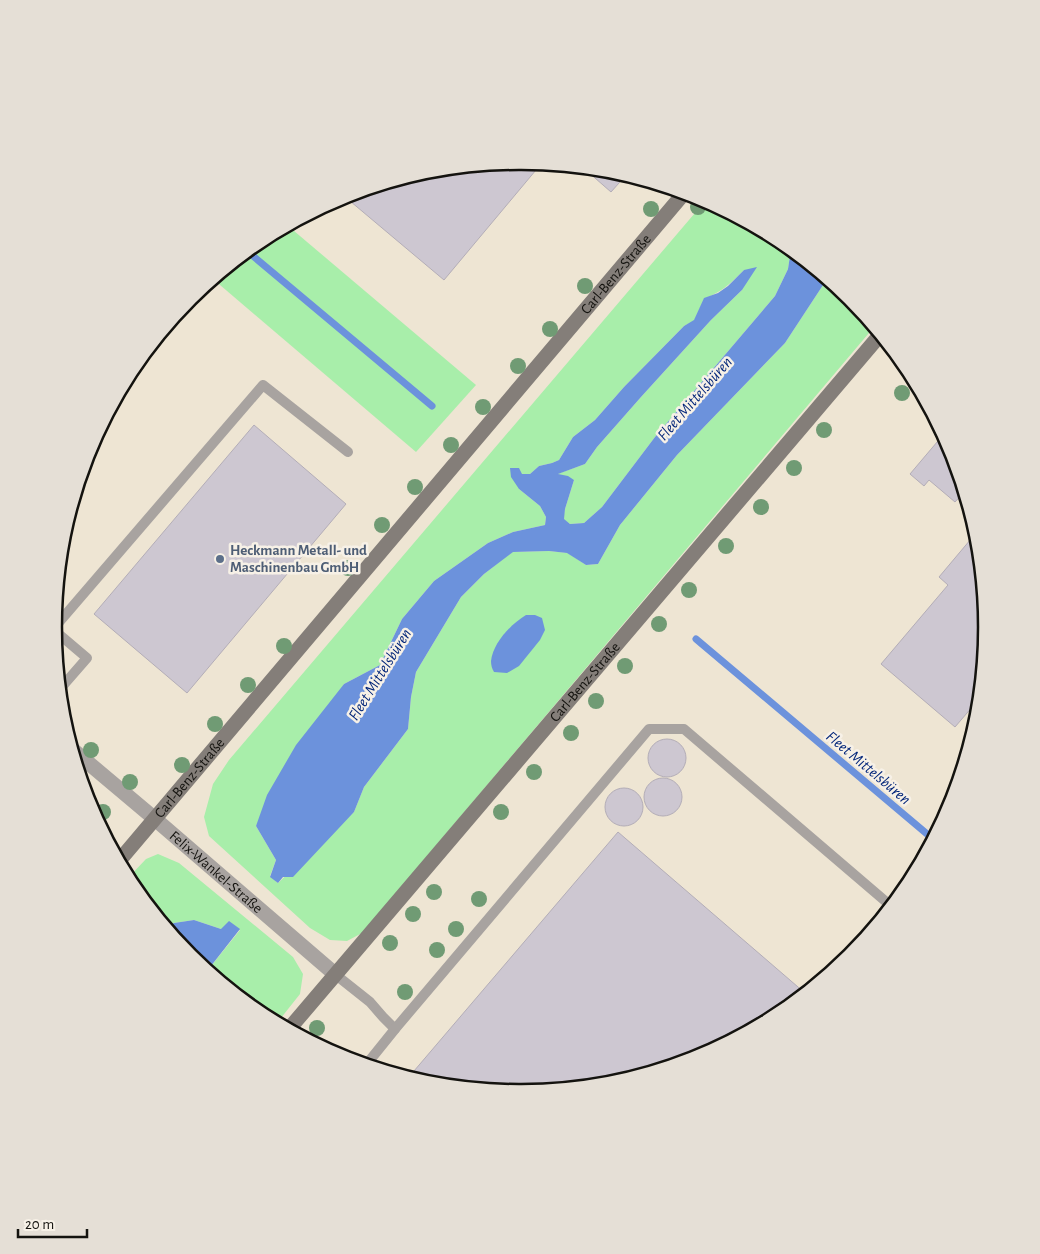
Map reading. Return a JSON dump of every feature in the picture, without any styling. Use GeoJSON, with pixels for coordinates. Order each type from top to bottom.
{"type":"FeatureCollection","features":[{"type":"Feature","properties":{"kind":"street","name":"Carl-Benz-Straße"},"geometry":{"type":"LineString","coordinates":[[124,855],[680,198]]}},
{"type":"Feature","properties":{"kind":"street","name":"Carl-Benz-Straße"},"geometry":{"type":"LineString","coordinates":[[294,1024],[876,340]]}},
{"type":"Feature","properties":{"kind":"street","name":"Felix-Wankel-Straße"},"geometry":{"type":"LineString","coordinates":[[82,758],[336,975]]}},
{"type":"Feature","properties":{"kind":"lane"},"geometry":{"type":"LineString","coordinates":[[62,619],[263,385],[348,452]]}},
{"type":"Feature","properties":{"kind":"lane"},"geometry":{"type":"LineString","coordinates":[[62,636],[87,658],[66,683]]}},
{"type":"Feature","properties":{"kind":"lane"},"geometry":{"type":"LineString","coordinates":[[371,1059],[648,729],[684,728],[886,902]]}},
{"type":"Feature","properties":{"kind":"lane"},"geometry":{"type":"LineString","coordinates":[[336,975],[370,1002],[395,1029]]}},
{"type":"Feature","properties":{"kind":"shaded area"},"geometry":{"type":"Polygon","coordinates":[[[490,170],[550,170],[580,173],[638,185],[667,194],[695,204],[749,231],[799,264],[822,283],[844,303],[883,348],[916,398],[930,425],[943,452],[962,509],[974,567],[977,597],[977,657],[974,687],[962,745],[953,774],[943,802],[916,856],[883,906],[864,929],[844,951],[799,990],[749,1023],[722,1037],[695,1050],[638,1069],[580,1081],[550,1084],[490,1084],[460,1081],[402,1069],[373,1060],[345,1050],[291,1023],[241,990],[218,971],[196,951],[157,906],[124,856],[110,829],[97,802],[78,745],[66,687],[63,657],[63,597],[66,567],[78,509],[87,480],[97,452],[124,398],[157,348],[176,325],[196,303],[241,264],[291,231],[318,217],[345,204],[402,185],[460,173],[490,170]]]}},
{"type":"Feature","properties":{"kind":"green space"},"geometry":{"type":"Polygon","coordinates":[[[700,207],[749,231],[790,258],[788,269],[775,296],[655,437],[602,507],[584,523],[570,524],[563,519],[574,480],[557,474],[585,464],[597,447],[641,397],[711,320],[742,290],[744,270],[726,287],[704,299],[694,321],[684,326],[624,387],[595,420],[573,437],[559,460],[539,466],[530,474],[522,474],[519,489],[540,506],[546,517],[545,525],[513,532],[488,543],[434,581],[402,619],[380,665],[344,684],[256,826],[276,860],[270,876],[278,883],[354,812],[364,787],[408,729],[416,672],[461,597],[484,574],[512,552],[549,551],[568,553],[586,565],[598,564],[620,525],[677,455],[785,343],[823,284],[844,303],[870,332],[362,933],[347,941],[330,940],[310,928],[209,836],[204,817],[213,784],[229,760],[700,207]]]}},
{"type":"Feature","properties":{"kind":"green space"},"geometry":{"type":"Polygon","coordinates":[[[293,230],[476,385],[416,452],[218,283],[241,264],[293,230]]]}},
{"type":"Feature","properties":{"kind":"green space"},"geometry":{"type":"Polygon","coordinates":[[[158,854],[179,863],[293,957],[303,974],[300,994],[282,1017],[241,990],[212,965],[240,930],[221,929],[194,920],[172,924],[157,906],[134,872],[146,859],[158,854]]]}},
{"type":"Feature","properties":{"kind":"water"},"geometry":{"type":"Polygon","coordinates":[[[790,258],[823,284],[785,343],[677,455],[620,525],[598,564],[586,565],[567,553],[549,551],[513,552],[484,574],[461,597],[416,672],[408,729],[364,787],[354,812],[293,877],[283,877],[278,883],[270,877],[276,860],[256,826],[267,795],[296,745],[344,684],[380,665],[402,619],[434,581],[488,543],[513,532],[545,525],[546,517],[540,506],[519,489],[511,477],[510,468],[519,468],[522,474],[530,474],[539,466],[559,460],[573,437],[595,420],[624,387],[684,326],[694,320],[704,298],[718,293],[728,286],[744,270],[757,267],[742,290],[711,320],[641,397],[597,447],[585,464],[558,474],[568,476],[574,480],[565,509],[564,519],[570,524],[584,523],[602,507],[655,437],[775,296],[788,269],[790,258]]]}},
{"type":"Feature","properties":{"kind":"water"},"geometry":{"type":"Polygon","coordinates":[[[526,615],[535,615],[542,618],[545,630],[540,640],[519,666],[507,673],[494,672],[491,661],[495,647],[514,623],[526,615]]]}},
{"type":"Feature","properties":{"kind":"water"},"geometry":{"type":"Polygon","coordinates":[[[194,920],[221,929],[229,921],[240,929],[212,965],[176,929],[172,924],[194,920]]]}},
{"type":"Feature","properties":{"kind":"building"},"geometry":{"type":"Polygon","coordinates":[[[490,170],[536,170],[444,280],[351,202],[402,185],[460,173],[490,170]]]}},
{"type":"Feature","properties":{"kind":"building"},"geometry":{"type":"Polygon","coordinates":[[[592,175],[621,181],[611,192],[592,175]]]}},
{"type":"Feature","properties":{"kind":"building","name":"Heckmann Metall- und Maschinenbau GmbH"},"geometry":{"type":"Polygon","coordinates":[[[254,425],[346,504],[187,693],[94,614],[254,425]]]}},
{"type":"Feature","properties":{"kind":"building"},"geometry":{"type":"Polygon","coordinates":[[[938,441],[959,498],[955,502],[929,480],[924,486],[910,474],[938,441]]]}},
{"type":"Feature","properties":{"kind":"building"},"geometry":{"type":"Polygon","coordinates":[[[969,541],[977,597],[977,657],[970,709],[955,727],[881,664],[948,585],[939,577],[969,541]]]}},
{"type":"Feature","properties":{"kind":"building"},"geometry":{"type":"Polygon","coordinates":[[[667,739],[680,745],[686,758],[680,771],[667,777],[654,771],[648,758],[654,745],[667,739]]]}},
{"type":"Feature","properties":{"kind":"building"},"geometry":{"type":"Polygon","coordinates":[[[663,778],[676,784],[682,797],[676,810],[663,816],[650,810],[644,797],[650,784],[663,778]]]}},
{"type":"Feature","properties":{"kind":"building"},"geometry":{"type":"Polygon","coordinates":[[[624,788],[637,794],[643,807],[637,820],[624,826],[611,820],[605,807],[611,794],[624,788]]]}},
{"type":"Feature","properties":{"kind":"building"},"geometry":{"type":"Polygon","coordinates":[[[618,832],[800,989],[749,1023],[695,1050],[638,1069],[609,1076],[550,1084],[490,1084],[460,1081],[413,1072],[618,832]]]}},
{"type":"Feature","properties":{"kind":"waterway","name":"Fleet Mittelsbüren"},"geometry":{"type":"LineString","coordinates":[[253,256],[432,406]]}},
{"type":"Feature","properties":{"kind":"waterway","name":"Fleet Mittelsbüren"},"geometry":{"type":"LineString","coordinates":[[696,639],[927,834]]}},
{"type":"Feature","properties":{"kind":"place","name":"Heckmann Metall- und Maschinenbau GmbH"},"geometry":{"type":"Point","coordinates":[220,559]}}]}
